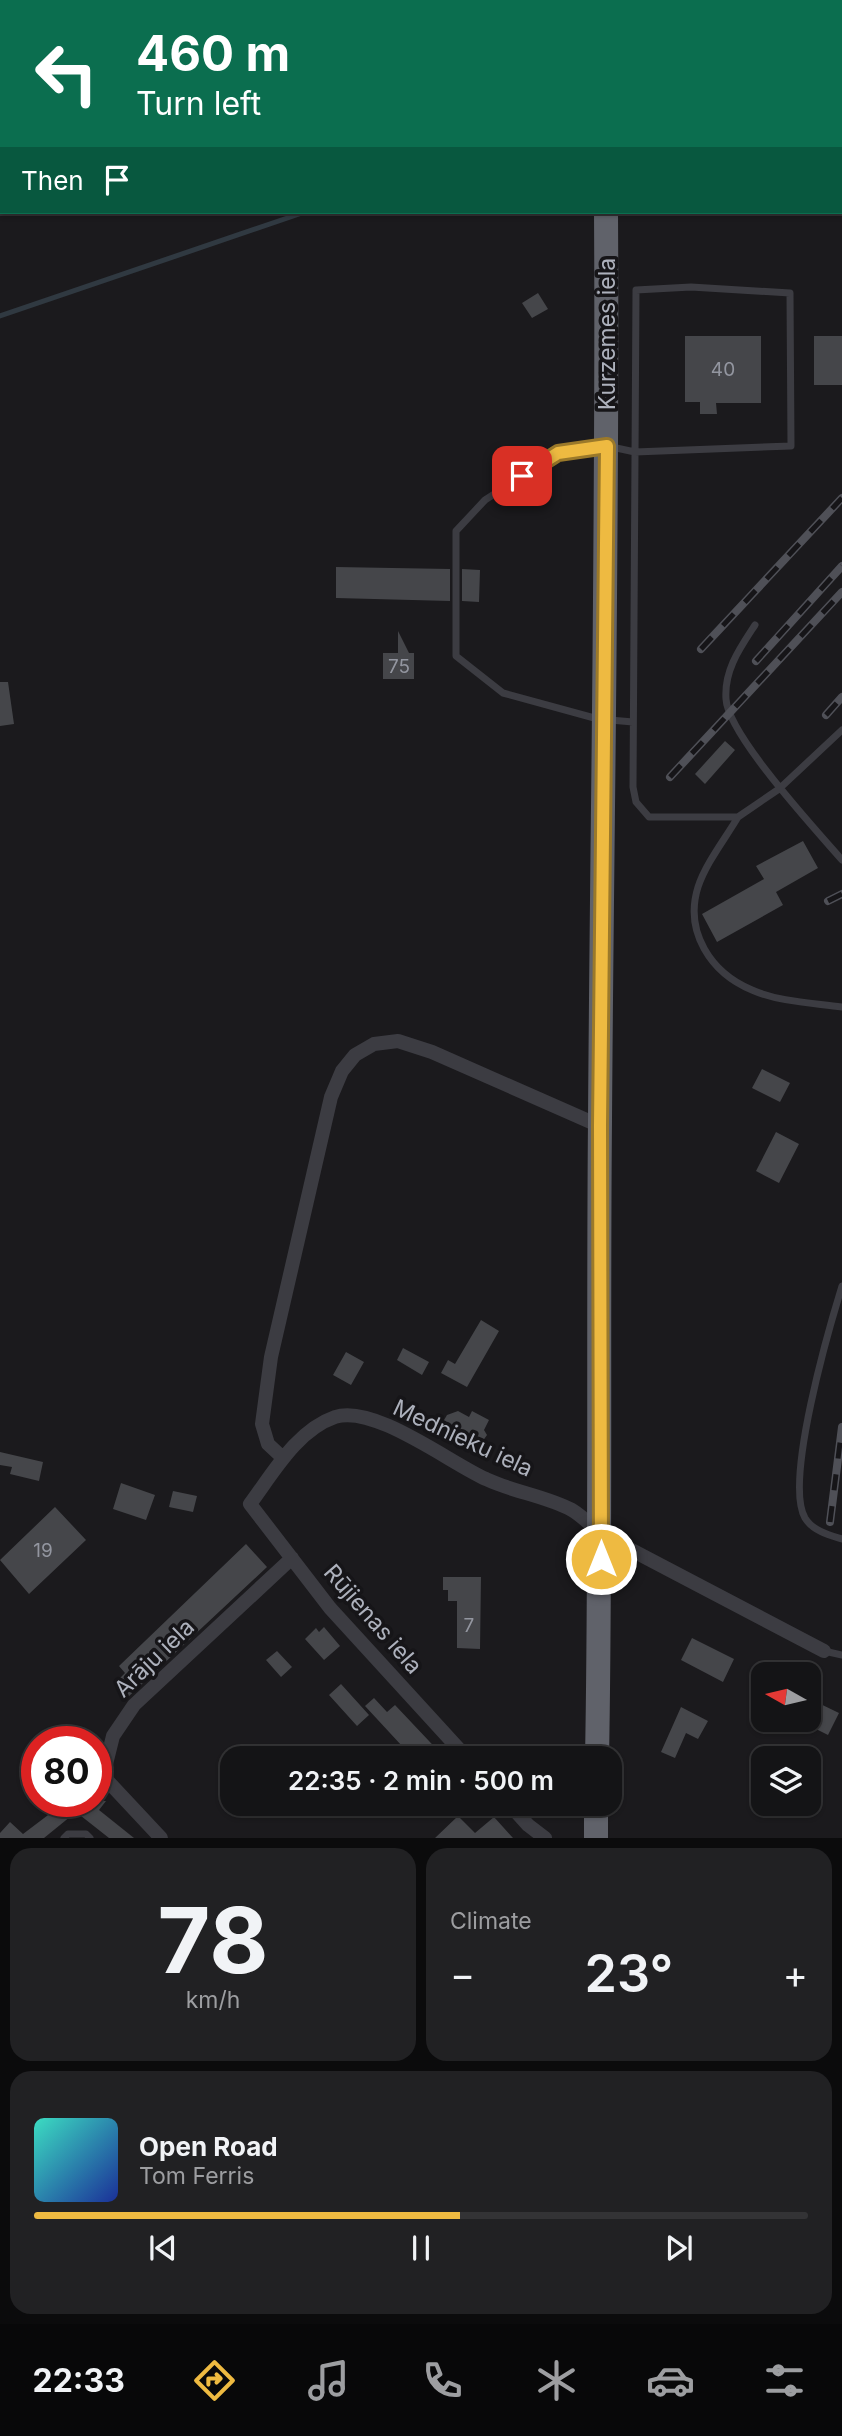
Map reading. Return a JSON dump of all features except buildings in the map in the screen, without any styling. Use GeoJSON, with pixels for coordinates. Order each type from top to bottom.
{"type":"FeatureCollection","features":[{"type":"Feature","properties":{"kind":"highway","name":"Kurzemes iela"},"geometry":{"type":"LineString","coordinates":[[597,1746],[601,1534],[600,1126],[607,446],[606,214]]}},
{"type":"Feature","properties":{"kind":"highway"},"geometry":{"type":"LineString","coordinates":[[596,1838],[597,1816]]}},
{"type":"Feature","properties":{"kind":"street"},"geometry":{"type":"LineString","coordinates":[[284,1458],[268,1444],[262,1424],[271,1357],[331,1097],[342,1071],[355,1055],[374,1044],[398,1041],[432,1052],[600,1126]]}},
{"type":"Feature","properties":{"kind":"street","name":"Mednieku iela"},"geometry":{"type":"LineString","coordinates":[[250,1504],[284,1458],[313,1429],[336,1417],[354,1415],[392,1427],[487,1480],[572,1510],[601,1534],[824,1651]]}},
{"type":"Feature","properties":{"kind":"street","name":"Rūjienas iela"},"geometry":{"type":"LineString","coordinates":[[250,1504],[330,1608],[456,1746]]}},
{"type":"Feature","properties":{"kind":"street","name":"Arāju iela"},"geometry":{"type":"LineString","coordinates":[[161,1838],[103,1776],[113,1736],[134,1705],[292,1558]]}},
{"type":"Feature","properties":{"kind":"street"},"geometry":{"type":"LineString","coordinates":[[520,1816],[545,1838]]}},
{"type":"Feature","properties":{"kind":"lane"},"geometry":{"type":"LineString","coordinates":[[634,722],[604,720],[503,693],[456,656],[456,531],[485,500],[558,453],[607,446],[635,452],[791,446],[790,293],[691,287],[636,290],[635,452],[634,722],[633,787],[642,811],[649,817],[738,817]]}},
{"type":"Feature","properties":{"kind":"lane"},"geometry":{"type":"LineString","coordinates":[[755,625],[734,658],[727,678],[726,699],[729,714],[779,789],[842,860]]}},
{"type":"Feature","properties":{"kind":"lane"},"geometry":{"type":"LineString","coordinates":[[842,730],[779,789],[738,817],[698,886],[694,909],[696,935],[704,951],[723,973],[753,991],[842,1007]]}},
{"type":"Feature","properties":{"kind":"lane"},"geometry":{"type":"LineString","coordinates":[[842,1286],[816,1373],[800,1481],[804,1517],[820,1532],[842,1539]]}},
{"type":"Feature","properties":{"kind":"lane"},"geometry":{"type":"LineString","coordinates":[[824,1651],[842,1655]]}},
{"type":"Feature","properties":{"kind":"lane"},"geometry":{"type":"LineString","coordinates":[[64,1838],[77,1834],[86,1834],[90,1838]]}},
{"type":"Feature","properties":{"kind":"waterway"},"geometry":{"type":"LineString","coordinates":[[0,316],[299,214]]}},
{"type":"Feature","properties":{"kind":"railway"},"geometry":{"type":"LineString","coordinates":[[701,649],[842,498]]}},
{"type":"Feature","properties":{"kind":"railway"},"geometry":{"type":"LineString","coordinates":[[756,661],[842,566]]}},
{"type":"Feature","properties":{"kind":"railway"},"geometry":{"type":"LineString","coordinates":[[670,777],[842,592]]}},
{"type":"Feature","properties":{"kind":"railway"},"geometry":{"type":"LineString","coordinates":[[826,715],[842,697]]}},
{"type":"Feature","properties":{"kind":"railway"},"geometry":{"type":"LineString","coordinates":[[828,901],[842,894]]}},
{"type":"Feature","properties":{"kind":"railway"},"geometry":{"type":"LineString","coordinates":[[830,1522],[842,1427]]}},
{"type":"Feature","properties":{"kind":"route"},"geometry":{"type":"LineString","coordinates":[[522,476],[558,453],[607,446],[600,1126],[601,1559]]}}]}
